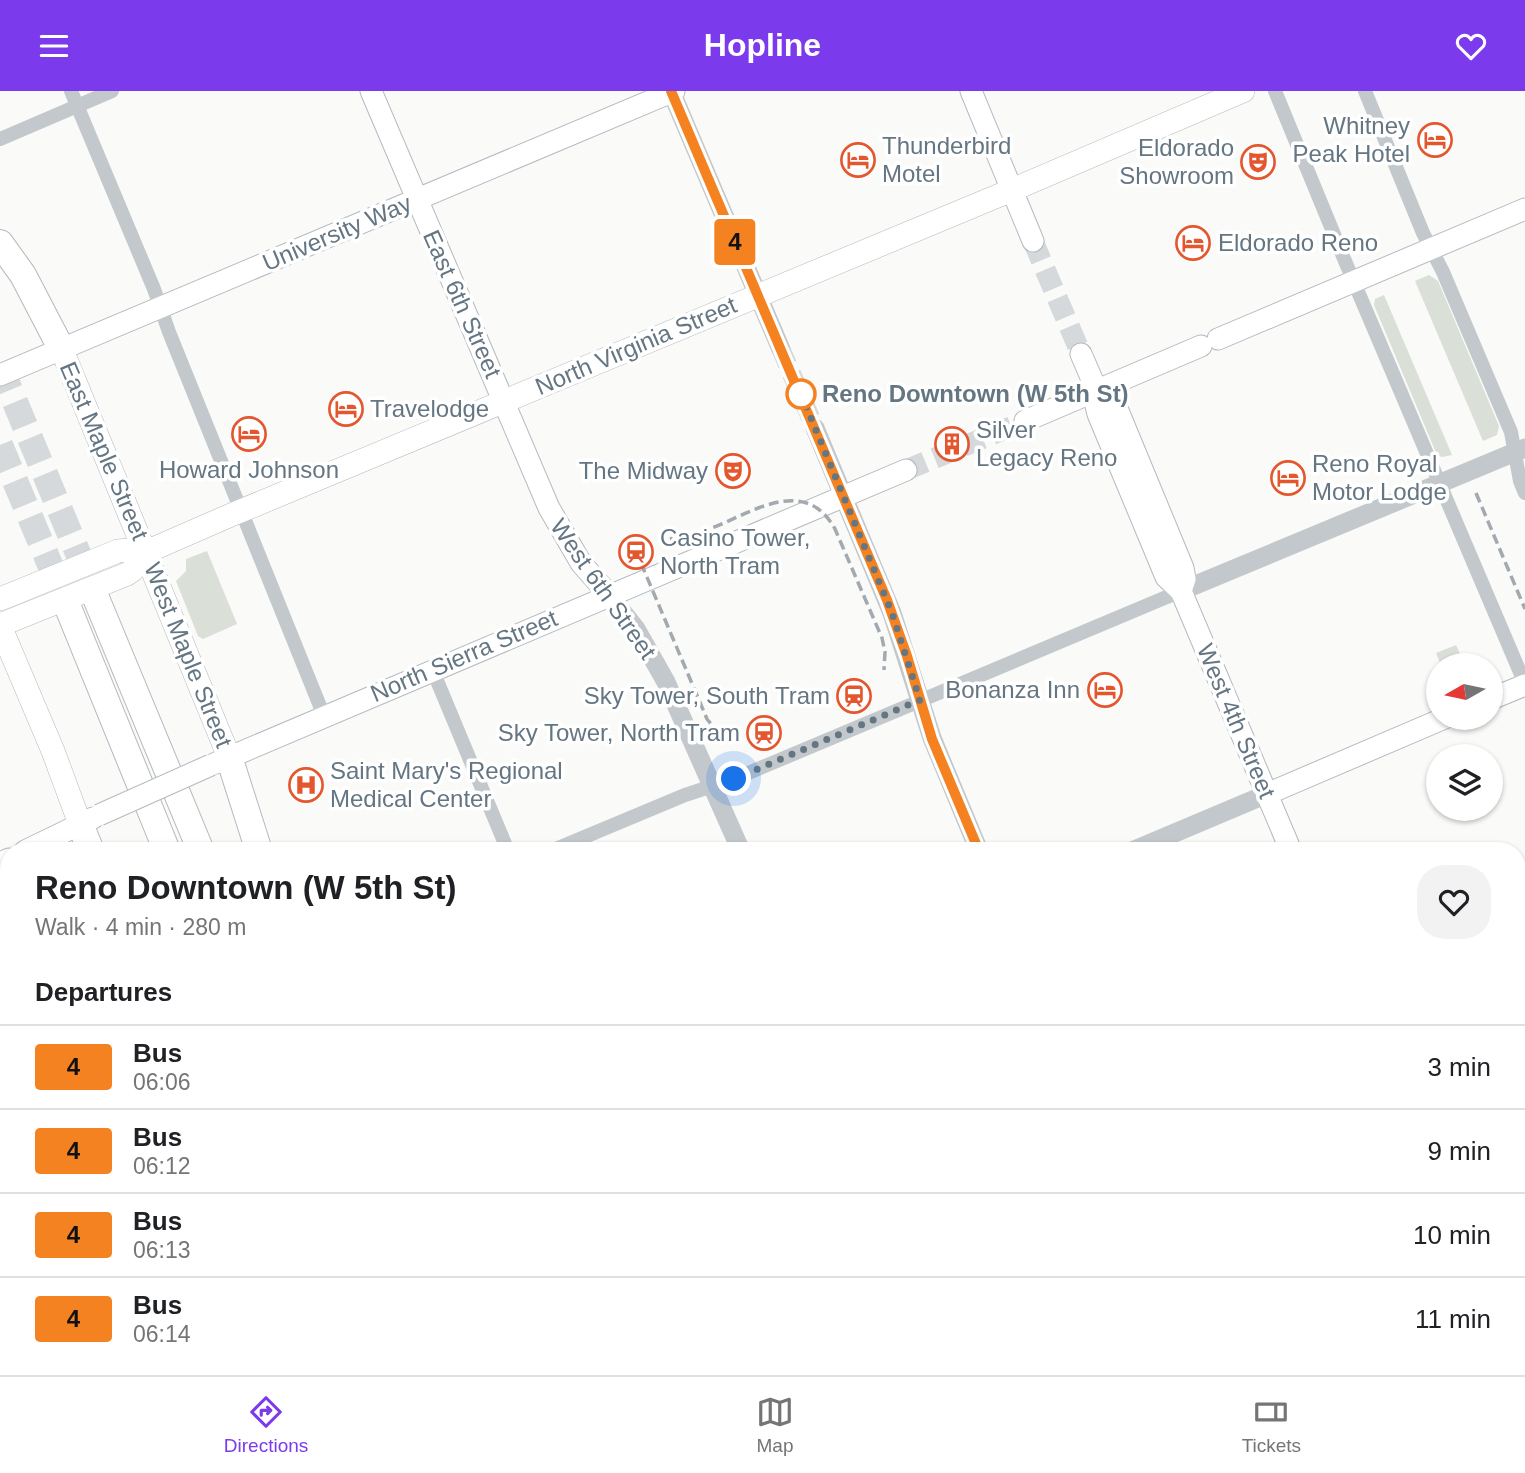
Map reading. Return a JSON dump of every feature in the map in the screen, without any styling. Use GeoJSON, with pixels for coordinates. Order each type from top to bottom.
{"type":"FeatureCollection","features":[{"type":"Feature","properties":{"kind":"highway"},"geometry":{"type":"LineString","coordinates":[[0,243],[23,275],[61,349]]}},
{"type":"Feature","properties":{"kind":"highway"},"geometry":{"type":"LineString","coordinates":[[96,599],[197,842]]}},
{"type":"Feature","properties":{"kind":"highway"},"geometry":{"type":"LineString","coordinates":[[69,610],[163,842]]}},
{"type":"Feature","properties":{"kind":"highway"},"geometry":{"type":"LineString","coordinates":[[220,761],[255,842]]}},
{"type":"Feature","properties":{"kind":"highway"},"geometry":{"type":"LineString","coordinates":[[89,820],[90,842]]}},
{"type":"Feature","properties":{"kind":"main road","name":"East 6th Street"},"geometry":{"type":"LineString","coordinates":[[371,91],[504,401]]}},
{"type":"Feature","properties":{"kind":"main road","name":"University Way"},"geometry":{"type":"LineString","coordinates":[[0,376],[672,91]]}},
{"type":"Feature","properties":{"kind":"main road"},"geometry":{"type":"LineString","coordinates":[[971,91],[1033,241]]}},
{"type":"Feature","properties":{"kind":"main road","name":"North Virginia Street"},"geometry":{"type":"LineString","coordinates":[[0,626],[127,574],[146,552],[1012,190],[1219,95],[1243,91]]}},
{"type":"Feature","properties":{"kind":"main road"},"geometry":{"type":"LineString","coordinates":[[1025,421],[1525,209]]}},
{"type":"Feature","properties":{"kind":"main road","name":"East Maple Street"},"geometry":{"type":"LineString","coordinates":[[61,349],[146,552]]}},
{"type":"Feature","properties":{"kind":"main road","name":"West 4th Street"},"geometry":{"type":"LineString","coordinates":[[1081,353],[1097,391],[1095,402],[1098,414],[1160,565],[1166,577],[1181,591],[1287,842]]}},
{"type":"Feature","properties":{"kind":"main road","name":"West 6th Street"},"geometry":{"type":"LineString","coordinates":[[504,401],[558,528],[581,563],[609,595]]}},
{"type":"Feature","properties":{"kind":"main road","name":"North Sierra Street"},"geometry":{"type":"LineString","coordinates":[[44,842],[324,716],[906,470]]}},
{"type":"Feature","properties":{"kind":"main road","name":"North Virginia Street"},"geometry":{"type":"LineString","coordinates":[[0,599],[118,551],[129,549],[146,552]]}},
{"type":"Feature","properties":{"kind":"main road","name":"West Maple Street"},"geometry":{"type":"LineString","coordinates":[[146,552],[220,761]]}},
{"type":"Feature","properties":{"kind":"main road"},"geometry":{"type":"LineString","coordinates":[[0,626],[53,751],[89,820]]}},
{"type":"Feature","properties":{"kind":"main road"},"geometry":{"type":"LineString","coordinates":[[1503,694],[1525,685]]}},
{"type":"Feature","properties":{"kind":"main road"},"geometry":{"type":"LineString","coordinates":[[1267,794],[1426,726]]}},
{"type":"Feature","properties":{"kind":"street"},"geometry":{"type":"LineString","coordinates":[[71,91],[324,716]]}},
{"type":"Feature","properties":{"kind":"street"},"geometry":{"type":"LineString","coordinates":[[0,139],[112,91]]}},
{"type":"Feature","properties":{"kind":"street"},"geometry":{"type":"LineString","coordinates":[[672,91],[780,347]]}},
{"type":"Feature","properties":{"kind":"street"},"geometry":{"type":"LineString","coordinates":[[1275,91],[1525,685]]}},
{"type":"Feature","properties":{"kind":"street"},"geometry":{"type":"LineString","coordinates":[[1365,91],[1419,225],[1520,450],[1520,481],[1525,493]]}},
{"type":"Feature","properties":{"kind":"street"},"geometry":{"type":"LineString","coordinates":[[815,428],[892,613],[939,756],[975,842]]}},
{"type":"Feature","properties":{"kind":"street"},"geometry":{"type":"LineString","coordinates":[[573,842],[1520,450]]}},
{"type":"Feature","properties":{"kind":"street","name":"West 6th Street"},"geometry":{"type":"LineString","coordinates":[[609,595],[636,629],[666,682],[737,842]]}},
{"type":"Feature","properties":{"kind":"street"},"geometry":{"type":"LineString","coordinates":[[433,671],[504,842]]}},
{"type":"Feature","properties":{"kind":"street"},"geometry":{"type":"LineString","coordinates":[[1153,842],[1267,794]]}},
{"type":"Feature","properties":{"kind":"shaded area"},"geometry":{"type":"Polygon","coordinates":[[[1429,275],[1438,281],[1499,426],[1497,435],[1483,441],[1415,281],[1429,275]]]}},
{"type":"Feature","properties":{"kind":"shaded area"},"geometry":{"type":"Polygon","coordinates":[[[1384,295],[1452,455],[1437,455],[1374,305],[1375,299],[1384,295]]]}},
{"type":"Feature","properties":{"kind":"shaded area"},"geometry":{"type":"Polygon","coordinates":[[[207,551],[237,624],[203,639],[198,636],[176,581],[186,571],[186,559],[207,551]]]}},
{"type":"Feature","properties":{"kind":"shaded area"},"geometry":{"type":"Polygon","coordinates":[[[1456,645],[1460,653],[1436,653],[1456,645]]]}},
{"type":"Feature","properties":{"kind":"tunnel"},"geometry":{"type":"LineString","coordinates":[[1033,241],[1081,354]]}},
{"type":"Feature","properties":{"kind":"tunnel"},"geometry":{"type":"LineString","coordinates":[[780,347],[815,428]]}},
{"type":"Feature","properties":{"kind":"tunnel"},"geometry":{"type":"LineString","coordinates":[[0,366],[92,587]]}},
{"type":"Feature","properties":{"kind":"tunnel"},"geometry":{"type":"LineString","coordinates":[[906,470],[1025,421]]}},
{"type":"Feature","properties":{"kind":"tunnel"},"geometry":{"type":"LineString","coordinates":[[0,445],[69,610]]}},
{"type":"Feature","properties":{"kind":"railway"},"geometry":{"type":"LineString","coordinates":[[1476,493],[1525,609]]}},
{"type":"Feature","properties":{"kind":"railway"},"geometry":{"type":"LineString","coordinates":[[670,539],[707,530],[778,502],[809,504],[823,513],[835,529],[882,638],[885,652],[884,670]]}},
{"type":"Feature","properties":{"kind":"railway"},"geometry":{"type":"LineString","coordinates":[[641,563],[707,719],[723,735]]}},
{"type":"Feature","properties":{"kind":"bus line","name":"4"},"geometry":{"type":"LineString","coordinates":[[671,91],[887,600],[901,636],[925,720],[975,842]]}},
{"type":"Feature","properties":{"kind":"place","name":"Whitney Peak Hotel"},"geometry":{"type":"Point","coordinates":[1435,140]}},
{"type":"Feature","properties":{"kind":"place","name":"Thunderbird Motel"},"geometry":{"type":"Point","coordinates":[858,160]}},
{"type":"Feature","properties":{"kind":"place","name":"Eldorado Showroom"},"geometry":{"type":"Point","coordinates":[1258,162]}},
{"type":"Feature","properties":{"kind":"place","name":"Eldorado Reno"},"geometry":{"type":"Point","coordinates":[1193,243]}},
{"type":"Feature","properties":{"kind":"place","name":"Reno Downtown (W 5th St)"},"geometry":{"type":"Point","coordinates":[801,394]}},
{"type":"Feature","properties":{"kind":"place","name":"Travelodge"},"geometry":{"type":"Point","coordinates":[346,409]}},
{"type":"Feature","properties":{"kind":"place","name":"Howard Johnson"},"geometry":{"type":"Point","coordinates":[249,434]}},
{"type":"Feature","properties":{"kind":"place","name":"Silver Legacy Reno"},"geometry":{"type":"Point","coordinates":[952,444]}},
{"type":"Feature","properties":{"kind":"place","name":"The Midway"},"geometry":{"type":"Point","coordinates":[733,471]}},
{"type":"Feature","properties":{"kind":"place","name":"Reno Royal Motor Lodge"},"geometry":{"type":"Point","coordinates":[1288,478]}},
{"type":"Feature","properties":{"kind":"place","name":"Casino Tower, North Tram"},"geometry":{"type":"Point","coordinates":[636,552]}},
{"type":"Feature","properties":{"kind":"place","name":"Bonanza Inn"},"geometry":{"type":"Point","coordinates":[1105,690]}},
{"type":"Feature","properties":{"kind":"place","name":"Sky Tower, South Tram"},"geometry":{"type":"Point","coordinates":[854,696]}},
{"type":"Feature","properties":{"kind":"place","name":"Sky Tower, North Tram"},"geometry":{"type":"Point","coordinates":[764,733]}},
{"type":"Feature","properties":{"kind":"place","name":"Saint Mary's Regional Medical Center"},"geometry":{"type":"Point","coordinates":[306,785]}},
{"type":"Feature","properties":{"kind":"route"},"geometry":{"type":"LineString","coordinates":[[734,779],[920,700],[892,613],[801,394]]}}]}
